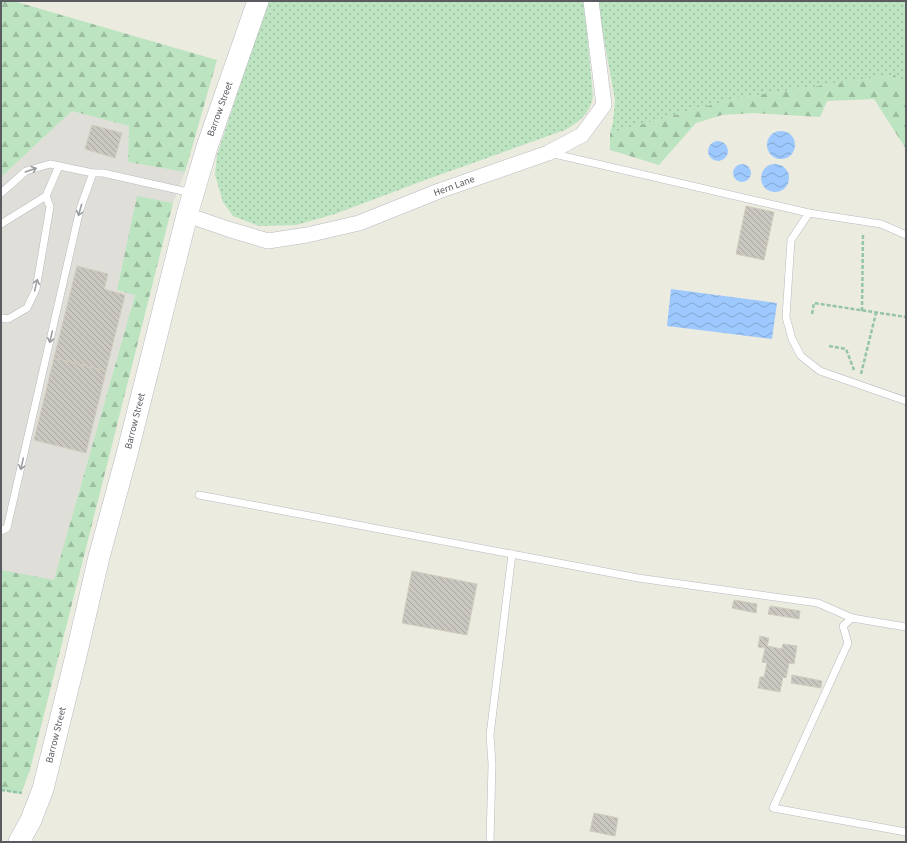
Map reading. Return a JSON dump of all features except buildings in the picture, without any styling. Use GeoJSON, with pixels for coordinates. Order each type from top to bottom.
{"type":"FeatureCollection","features":[{"type":"Feature","properties":{"kind":"main road","name":"Barrow Street"},"geometry":{"type":"LineString","coordinates":[[18,842],[31,820],[43,789],[76,660],[99,557],[127,454],[186,215],[207,146],[258,1]]}},
{"type":"Feature","properties":{"kind":"street","name":"Hern Lane"},"geometry":{"type":"LineString","coordinates":[[186,215],[268,241],[307,235],[359,223],[439,191],[548,153],[582,135],[604,104],[591,1]]}},
{"type":"Feature","properties":{"kind":"lane"},"geometry":{"type":"LineString","coordinates":[[548,153],[809,213],[881,224],[906,235]]}},
{"type":"Feature","properties":{"kind":"lane"},"geometry":{"type":"LineString","coordinates":[[1,194],[26,171],[50,164],[93,173],[103,173],[193,193]]}},
{"type":"Feature","properties":{"kind":"lane"},"geometry":{"type":"LineString","coordinates":[[1,224],[46,196],[59,166]]}},
{"type":"Feature","properties":{"kind":"lane"},"geometry":{"type":"LineString","coordinates":[[1,531],[7,528],[80,209],[93,173]]}},
{"type":"Feature","properties":{"kind":"lane"},"geometry":{"type":"LineString","coordinates":[[1,318],[8,319],[27,308],[36,289],[50,207],[46,196]]}},
{"type":"Feature","properties":{"kind":"lane"},"geometry":{"type":"LineString","coordinates":[[809,213],[791,240],[786,317],[792,339],[802,356],[820,371],[906,401]]}},
{"type":"Feature","properties":{"kind":"lane"},"geometry":{"type":"LineString","coordinates":[[199,495],[638,578],[818,603],[852,618],[906,627]]}},
{"type":"Feature","properties":{"kind":"lane"},"geometry":{"type":"LineString","coordinates":[[490,842],[492,764],[490,735],[512,554]]}},
{"type":"Feature","properties":{"kind":"lane"},"geometry":{"type":"LineString","coordinates":[[852,618],[844,626],[848,643],[773,808],[906,832]]}},
{"type":"Feature","properties":{"kind":"path"},"geometry":{"type":"LineString","coordinates":[[862,311],[864,221]]}},
{"type":"Feature","properties":{"kind":"path"},"geometry":{"type":"LineString","coordinates":[[812,314],[814,304],[906,317]]}},
{"type":"Feature","properties":{"kind":"path"},"geometry":{"type":"LineString","coordinates":[[858,384],[876,313]]}},
{"type":"Feature","properties":{"kind":"path"},"geometry":{"type":"LineString","coordinates":[[829,346],[846,349],[856,373],[861,374]]}},
{"type":"Feature","properties":{"kind":"shaded area"},"geometry":{"type":"Polygon","coordinates":[[[72,111],[129,126],[128,162],[185,172],[173,203],[137,197],[117,290],[135,294],[54,581],[1,570],[1,177],[72,111]]]}},
{"type":"Feature","properties":{"kind":"green space"},"geometry":{"type":"Polygon","coordinates":[[[1,1],[13,1],[217,60],[185,172],[128,162],[129,126],[72,111],[1,177],[1,1]]]}},
{"type":"Feature","properties":{"kind":"green space"},"geometry":{"type":"Polygon","coordinates":[[[268,1],[584,1],[593,96],[592,102],[584,116],[565,130],[335,214],[296,225],[259,226],[233,216],[223,202],[215,175],[217,155],[268,1]]]}},
{"type":"Feature","properties":{"kind":"green space"},"geometry":{"type":"Polygon","coordinates":[[[597,1],[906,1],[906,91],[895,75],[738,98],[610,133],[613,122],[615,100],[597,1]]]}},
{"type":"Feature","properties":{"kind":"green space"},"geometry":{"type":"Polygon","coordinates":[[[895,75],[906,91],[906,149],[874,99],[827,101],[820,117],[753,113],[722,115],[696,123],[659,165],[610,150],[610,133],[737,98],[895,75]]]}},
{"type":"Feature","properties":{"kind":"green space"},"geometry":{"type":"Polygon","coordinates":[[[137,196],[173,203],[30,770],[21,794],[1,790],[1,570],[54,580],[135,295],[117,290],[137,196]]]}},
{"type":"Feature","properties":{"kind":"water"},"geometry":{"type":"Polygon","coordinates":[[[781,131],[791,135],[795,145],[791,155],[781,159],[771,155],[767,145],[771,135],[781,131]]]}},
{"type":"Feature","properties":{"kind":"water"},"geometry":{"type":"Polygon","coordinates":[[[718,141],[725,144],[728,151],[725,158],[718,161],[711,158],[708,151],[711,144],[718,141]]]}},
{"type":"Feature","properties":{"kind":"water"},"geometry":{"type":"Polygon","coordinates":[[[742,164],[748,167],[751,173],[748,179],[742,182],[736,179],[733,173],[736,167],[742,164]]]}},
{"type":"Feature","properties":{"kind":"water"},"geometry":{"type":"Polygon","coordinates":[[[775,164],[785,168],[789,178],[785,188],[775,192],[765,188],[761,178],[765,168],[775,164]]]}},
{"type":"Feature","properties":{"kind":"water"},"geometry":{"type":"Polygon","coordinates":[[[671,289],[777,303],[772,339],[667,326],[671,289]]]}}]}
